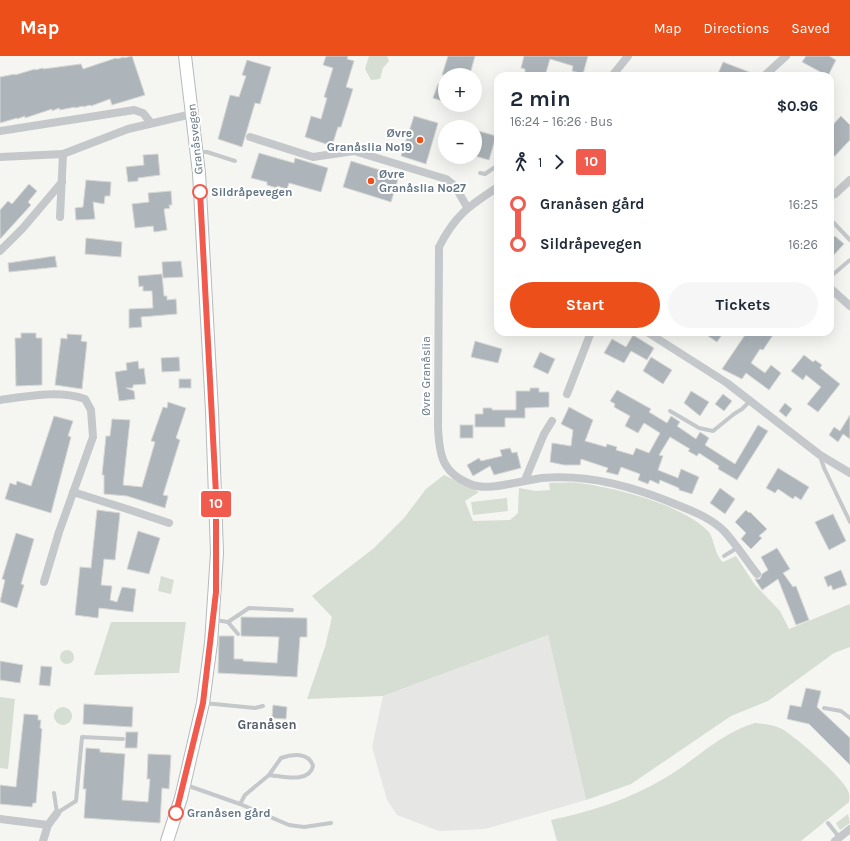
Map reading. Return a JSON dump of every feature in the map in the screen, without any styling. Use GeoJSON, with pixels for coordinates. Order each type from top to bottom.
{"type":"FeatureCollection","features":[{"type":"Feature","properties":{"kind":"street","name":"Granåsvegen"},"geometry":{"type":"LineString","coordinates":[[167,841],[184,784],[203,703],[213,619],[217,553],[216,494],[197,152],[186,56]]}},
{"type":"Feature","properties":{"kind":"street"},"geometry":{"type":"LineString","coordinates":[[615,72],[628,56]]}},
{"type":"Feature","properties":{"kind":"street"},"geometry":{"type":"LineString","coordinates":[[768,72],[786,56]]}},
{"type":"Feature","properties":{"kind":"street"},"geometry":{"type":"LineString","coordinates":[[0,131],[134,110],[143,113],[151,123]]}},
{"type":"Feature","properties":{"kind":"street"},"geometry":{"type":"LineString","coordinates":[[0,157],[63,154],[128,129],[192,114]]}},
{"type":"Feature","properties":{"kind":"street"},"geometry":{"type":"LineString","coordinates":[[250,137],[313,156],[354,151],[446,179],[455,186],[467,207]]}},
{"type":"Feature","properties":{"kind":"street"},"geometry":{"type":"LineString","coordinates":[[60,217],[63,154]]}},
{"type":"Feature","properties":{"kind":"street"},"geometry":{"type":"LineString","coordinates":[[835,194],[850,180]]}},
{"type":"Feature","properties":{"kind":"street"},"geometry":{"type":"LineString","coordinates":[[0,251],[23,228],[62,182]]}},
{"type":"Feature","properties":{"kind":"street","name":"Øvre Granåslia"},"geometry":{"type":"LineString","coordinates":[[494,190],[467,207],[447,231],[439,247],[439,450],[448,468],[458,478],[474,486],[498,486],[525,480],[584,478],[649,492],[709,519],[724,531],[757,574]]}},
{"type":"Feature","properties":{"kind":"street"},"geometry":{"type":"LineString","coordinates":[[834,292],[850,306]]}},
{"type":"Feature","properties":{"kind":"street"},"geometry":{"type":"LineString","coordinates":[[567,394],[589,336]]}},
{"type":"Feature","properties":{"kind":"street"},"geometry":{"type":"LineString","coordinates":[[653,336],[706,369],[820,455],[850,473]]}},
{"type":"Feature","properties":{"kind":"street"},"geometry":{"type":"LineString","coordinates":[[0,400],[49,395],[73,395],[85,399],[92,410],[93,437],[73,492],[44,582]]}},
{"type":"Feature","properties":{"kind":"street"},"geometry":{"type":"LineString","coordinates":[[525,480],[544,434],[552,421]]}},
{"type":"Feature","properties":{"kind":"street"},"geometry":{"type":"LineString","coordinates":[[73,492],[127,508],[168,524]]}},
{"type":"Feature","properties":{"kind":"street"},"geometry":{"type":"LineString","coordinates":[[43,841],[48,825],[57,813]]}},
{"type":"Feature","properties":{"kind":"street"},"geometry":{"type":"LineString","coordinates":[[0,819],[48,825]]}},
{"type":"Feature","properties":{"kind":"street"},"geometry":{"type":"LineString","coordinates":[[837,839],[850,829]]}},
{"type":"Feature","properties":{"kind":"lane"},"geometry":{"type":"LineString","coordinates":[[197,152],[207,152],[236,161]]}},
{"type":"Feature","properties":{"kind":"lane"},"geometry":{"type":"LineString","coordinates":[[480,173],[485,174],[494,168]]}},
{"type":"Feature","properties":{"kind":"lane"},"geometry":{"type":"LineString","coordinates":[[834,223],[850,240]]}},
{"type":"Feature","properties":{"kind":"lane"},"geometry":{"type":"LineString","coordinates":[[834,273],[850,260]]}},
{"type":"Feature","properties":{"kind":"lane"},"geometry":{"type":"LineString","coordinates":[[670,411],[698,428],[713,431],[750,401]]}},
{"type":"Feature","properties":{"kind":"lane"},"geometry":{"type":"LineString","coordinates":[[820,455],[824,468],[850,522]]}},
{"type":"Feature","properties":{"kind":"lane"},"geometry":{"type":"LineString","coordinates":[[724,556],[737,548]]}},
{"type":"Feature","properties":{"kind":"lane"},"geometry":{"type":"LineString","coordinates":[[228,622],[249,608],[292,610]]}},
{"type":"Feature","properties":{"kind":"lane"},"geometry":{"type":"LineString","coordinates":[[213,619],[228,622],[238,634]]}},
{"type":"Feature","properties":{"kind":"lane"},"geometry":{"type":"LineString","coordinates":[[203,703],[255,708],[263,706]]}},
{"type":"Feature","properties":{"kind":"lane"},"geometry":{"type":"LineString","coordinates":[[824,708],[841,711],[850,718]]}},
{"type":"Feature","properties":{"kind":"lane"},"geometry":{"type":"LineString","coordinates":[[54,793],[57,813],[76,801],[82,737],[122,739]]}},
{"type":"Feature","properties":{"kind":"lane"},"geometry":{"type":"LineString","coordinates":[[240,804],[245,795],[269,775],[277,762],[286,756],[303,755],[309,758],[313,766],[309,775],[302,777],[269,775]]}},
{"type":"Feature","properties":{"kind":"lane"},"geometry":{"type":"LineString","coordinates":[[184,784],[240,804],[289,825],[304,827],[331,823]]}},
{"type":"Feature","properties":{"kind":"lane"},"geometry":{"type":"LineString","coordinates":[[828,823],[837,839]]}},
{"type":"Feature","properties":{"kind":"shaded area"},"geometry":{"type":"Polygon","coordinates":[[[369,56],[387,56],[389,61],[383,68],[380,79],[371,80],[365,69],[369,56]]]}},
{"type":"Feature","properties":{"kind":"shaded area"},"geometry":{"type":"Polygon","coordinates":[[[444,475],[479,492],[465,501],[473,521],[510,520],[518,513],[519,488],[536,491],[550,490],[549,483],[594,485],[629,493],[681,512],[710,533],[717,554],[723,562],[736,556],[755,585],[780,611],[789,629],[850,604],[850,647],[834,653],[768,701],[731,716],[631,784],[586,800],[548,635],[383,696],[307,699],[325,647],[332,617],[312,596],[374,548],[404,518],[426,489],[444,475]]]}},
{"type":"Feature","properties":{"kind":"shaded area"},"geometry":{"type":"Polygon","coordinates":[[[507,498],[508,511],[473,515],[471,502],[507,498]]]}},
{"type":"Feature","properties":{"kind":"shaded area"},"geometry":{"type":"Polygon","coordinates":[[[161,576],[174,580],[171,594],[158,591],[161,576]]]}},
{"type":"Feature","properties":{"kind":"shaded area"},"geometry":{"type":"Polygon","coordinates":[[[111,622],[186,622],[179,673],[94,675],[111,622]]]}},
{"type":"Feature","properties":{"kind":"shaded area"},"geometry":{"type":"Polygon","coordinates":[[[548,635],[586,800],[485,829],[439,831],[397,815],[387,800],[372,747],[383,696],[548,635]]]}},
{"type":"Feature","properties":{"kind":"shaded area"},"geometry":{"type":"Polygon","coordinates":[[[64,650],[70,650],[74,654],[74,660],[70,664],[64,664],[60,660],[60,654],[64,650]]]}},
{"type":"Feature","properties":{"kind":"shaded area"},"geometry":{"type":"Polygon","coordinates":[[[0,697],[15,699],[8,769],[0,768],[0,697]]]}},
{"type":"Feature","properties":{"kind":"shaded area"},"geometry":{"type":"Polygon","coordinates":[[[59,707],[67,707],[72,712],[70,723],[67,725],[59,725],[54,720],[54,712],[59,707]]]}},
{"type":"Feature","properties":{"kind":"shaded area"},"geometry":{"type":"Polygon","coordinates":[[[755,723],[776,727],[789,734],[830,769],[839,778],[849,793],[849,802],[801,841],[557,841],[551,820],[610,804],[652,786],[676,771],[719,740],[742,727],[755,723]]]}},
{"type":"Feature","properties":{"kind":"shaded area"},"geometry":{"type":"Polygon","coordinates":[[[848,814],[850,823],[840,830],[836,823],[848,814]]]}},
{"type":"Feature","properties":{"kind":"building"},"geometry":{"type":"Polygon","coordinates":[[[132,56],[145,95],[112,105],[110,99],[91,106],[60,110],[59,108],[52,111],[52,109],[25,118],[25,116],[0,123],[0,77],[15,75],[35,69],[81,64],[83,69],[116,58],[132,56]]]}},
{"type":"Feature","properties":{"kind":"building"},"geometry":{"type":"Polygon","coordinates":[[[326,56],[348,56],[347,59],[354,61],[346,87],[353,89],[341,127],[338,127],[332,146],[305,137],[311,116],[321,119],[327,98],[324,97],[333,68],[323,65],[326,56]]]}},
{"type":"Feature","properties":{"kind":"building"},"geometry":{"type":"Polygon","coordinates":[[[448,56],[475,56],[472,68],[444,68],[448,56]]]}},
{"type":"Feature","properties":{"kind":"building"},"geometry":{"type":"Polygon","coordinates":[[[524,56],[588,56],[584,72],[572,71],[573,66],[550,59],[546,72],[525,72],[525,69],[521,68],[524,56]]]}},
{"type":"Feature","properties":{"kind":"building"},"geometry":{"type":"Polygon","coordinates":[[[806,56],[829,56],[836,60],[830,72],[821,72],[802,62],[806,56]]]}},
{"type":"Feature","properties":{"kind":"building"},"geometry":{"type":"Polygon","coordinates":[[[247,60],[271,67],[260,104],[255,103],[242,147],[218,139],[230,95],[239,97],[246,76],[242,75],[247,60]]]}},
{"type":"Feature","properties":{"kind":"building"},"geometry":{"type":"Polygon","coordinates":[[[723,62],[749,72],[719,72],[723,62]]]}},
{"type":"Feature","properties":{"kind":"building"},"geometry":{"type":"Polygon","coordinates":[[[438,84],[438,100],[433,98],[438,84]]]}},
{"type":"Feature","properties":{"kind":"building","name":"Øvre Granåslia No19"},"geometry":{"type":"Polygon","coordinates":[[[414,116],[438,123],[426,164],[401,156],[414,116]]]}},
{"type":"Feature","properties":{"kind":"building"},"geometry":{"type":"Polygon","coordinates":[[[841,116],[850,125],[850,140],[834,157],[834,124],[841,116]]]}},
{"type":"Feature","properties":{"kind":"building"},"geometry":{"type":"Polygon","coordinates":[[[482,132],[494,135],[494,143],[489,160],[482,158],[482,132]]]}},
{"type":"Feature","properties":{"kind":"building"},"geometry":{"type":"Polygon","coordinates":[[[259,153],[294,163],[295,158],[328,168],[321,192],[289,183],[287,189],[277,186],[277,188],[267,185],[267,182],[251,178],[259,153]]]}},
{"type":"Feature","properties":{"kind":"building"},"geometry":{"type":"Polygon","coordinates":[[[158,154],[160,175],[138,178],[138,181],[128,182],[126,167],[144,165],[143,155],[158,154]]]}},
{"type":"Feature","properties":{"kind":"building","name":"Øvre Granåslia No27"},"geometry":{"type":"Polygon","coordinates":[[[351,161],[399,176],[391,202],[343,187],[351,161]]]}},
{"type":"Feature","properties":{"kind":"building"},"geometry":{"type":"Polygon","coordinates":[[[86,180],[111,182],[110,196],[105,196],[104,204],[93,202],[95,219],[76,220],[75,208],[83,207],[86,180]]]}},
{"type":"Feature","properties":{"kind":"building"},"geometry":{"type":"Polygon","coordinates":[[[29,184],[37,191],[28,202],[31,205],[0,239],[0,210],[8,201],[12,204],[29,184]]]}},
{"type":"Feature","properties":{"kind":"building"},"geometry":{"type":"Polygon","coordinates":[[[171,191],[172,205],[169,205],[170,208],[164,209],[167,230],[154,232],[153,226],[135,228],[132,204],[149,202],[148,193],[171,191]]]}},
{"type":"Feature","properties":{"kind":"building"},"geometry":{"type":"Polygon","coordinates":[[[835,236],[844,244],[834,255],[835,236]]]}},
{"type":"Feature","properties":{"kind":"building"},"geometry":{"type":"Polygon","coordinates":[[[86,238],[122,242],[121,257],[85,254],[86,238]]]}},
{"type":"Feature","properties":{"kind":"building"},"geometry":{"type":"Polygon","coordinates":[[[55,256],[57,267],[9,272],[8,263],[55,256]]]}},
{"type":"Feature","properties":{"kind":"building"},"geometry":{"type":"Polygon","coordinates":[[[181,261],[183,277],[163,278],[162,262],[181,261]]]}},
{"type":"Feature","properties":{"kind":"building"},"geometry":{"type":"Polygon","coordinates":[[[162,274],[164,296],[167,296],[167,300],[176,299],[177,314],[141,317],[142,327],[129,328],[129,309],[153,308],[152,291],[143,291],[143,286],[139,287],[138,276],[162,274]]]}},
{"type":"Feature","properties":{"kind":"building"},"geometry":{"type":"Polygon","coordinates":[[[21,333],[36,333],[36,338],[42,338],[42,385],[16,386],[15,338],[21,338],[21,333]]]}},
{"type":"Feature","properties":{"kind":"building"},"geometry":{"type":"Polygon","coordinates":[[[67,334],[82,335],[81,341],[87,342],[82,389],[55,385],[61,338],[67,339],[67,334]]]}},
{"type":"Feature","properties":{"kind":"building"},"geometry":{"type":"Polygon","coordinates":[[[632,336],[635,336],[654,348],[647,360],[631,351],[624,363],[604,353],[612,339],[626,347],[632,336]]]}},
{"type":"Feature","properties":{"kind":"building"},"geometry":{"type":"Polygon","coordinates":[[[708,336],[721,336],[717,342],[708,336]]]}},
{"type":"Feature","properties":{"kind":"building"},"geometry":{"type":"Polygon","coordinates":[[[744,336],[772,336],[763,350],[760,349],[751,363],[765,373],[771,365],[781,373],[769,390],[746,373],[742,379],[722,369],[744,336]]]}},
{"type":"Feature","properties":{"kind":"building"},"geometry":{"type":"Polygon","coordinates":[[[475,341],[502,349],[498,363],[471,357],[475,341]]]}},
{"type":"Feature","properties":{"kind":"building"},"geometry":{"type":"Polygon","coordinates":[[[540,352],[555,359],[548,374],[533,367],[540,352]]]}},
{"type":"Feature","properties":{"kind":"building"},"geometry":{"type":"Polygon","coordinates":[[[804,355],[813,362],[815,360],[822,365],[820,368],[840,384],[818,412],[807,404],[821,387],[806,375],[803,380],[791,371],[804,355]]]}},
{"type":"Feature","properties":{"kind":"building"},"geometry":{"type":"Polygon","coordinates":[[[179,357],[180,371],[162,372],[161,358],[179,357]]]}},
{"type":"Feature","properties":{"kind":"building"},"geometry":{"type":"Polygon","coordinates":[[[651,357],[672,370],[663,384],[643,371],[651,357]]]}},
{"type":"Feature","properties":{"kind":"building"},"geometry":{"type":"Polygon","coordinates":[[[138,361],[139,369],[144,368],[146,384],[133,385],[133,388],[126,388],[134,391],[135,399],[119,401],[115,372],[127,370],[126,363],[138,361]]]}},
{"type":"Feature","properties":{"kind":"building"},"geometry":{"type":"Polygon","coordinates":[[[179,379],[191,379],[191,388],[179,388],[179,379]]]}},
{"type":"Feature","properties":{"kind":"building"},"geometry":{"type":"Polygon","coordinates":[[[530,388],[539,388],[539,392],[549,392],[549,407],[525,408],[525,418],[505,418],[505,427],[475,427],[475,414],[483,414],[483,408],[492,408],[492,410],[516,410],[516,391],[530,391],[530,388]]]}},
{"type":"Feature","properties":{"kind":"building"},"geometry":{"type":"Polygon","coordinates":[[[617,390],[651,409],[649,412],[667,423],[671,416],[680,422],[677,426],[696,439],[700,432],[709,438],[705,445],[735,464],[758,425],[768,431],[737,480],[718,469],[719,466],[699,453],[697,456],[688,451],[690,449],[670,437],[659,455],[663,456],[658,470],[678,478],[681,469],[699,477],[692,494],[679,490],[679,488],[660,480],[659,484],[650,480],[648,484],[638,480],[640,474],[621,467],[618,475],[606,472],[608,468],[581,459],[580,465],[564,465],[550,462],[552,443],[571,446],[573,430],[561,424],[569,407],[593,420],[585,441],[606,447],[607,444],[617,447],[616,450],[633,455],[636,448],[649,453],[660,433],[644,423],[638,433],[625,426],[630,416],[614,407],[615,404],[610,401],[617,390]]]}},
{"type":"Feature","properties":{"kind":"building"},"geometry":{"type":"Polygon","coordinates":[[[691,391],[709,402],[700,416],[684,403],[691,391]]]}},
{"type":"Feature","properties":{"kind":"building"},"geometry":{"type":"Polygon","coordinates":[[[723,394],[732,401],[724,411],[715,404],[723,394]]]}},
{"type":"Feature","properties":{"kind":"building"},"geometry":{"type":"Polygon","coordinates":[[[168,402],[186,408],[176,438],[180,440],[163,495],[168,496],[165,508],[127,496],[104,494],[104,475],[102,475],[106,436],[110,436],[112,419],[130,420],[123,485],[142,487],[155,442],[151,441],[163,407],[167,408],[168,402]]]}},
{"type":"Feature","properties":{"kind":"building"},"geometry":{"type":"Polygon","coordinates":[[[785,403],[792,409],[786,417],[779,411],[785,403]]]}},
{"type":"Feature","properties":{"kind":"building"},"geometry":{"type":"Polygon","coordinates":[[[850,415],[850,439],[843,434],[838,442],[829,435],[834,427],[840,431],[850,415]]]}},
{"type":"Feature","properties":{"kind":"building"},"geometry":{"type":"Polygon","coordinates":[[[54,416],[73,421],[68,436],[71,437],[51,513],[5,499],[10,483],[16,485],[17,481],[31,486],[54,416]]]}},
{"type":"Feature","properties":{"kind":"building"},"geometry":{"type":"Polygon","coordinates":[[[460,425],[473,425],[473,438],[460,438],[460,425]]]}},
{"type":"Feature","properties":{"kind":"building"},"geometry":{"type":"Polygon","coordinates":[[[510,448],[512,453],[517,452],[521,468],[494,475],[490,466],[473,476],[467,465],[479,458],[481,461],[502,456],[500,450],[510,448]]]}},
{"type":"Feature","properties":{"kind":"building"},"geometry":{"type":"Polygon","coordinates":[[[778,468],[809,487],[801,500],[795,496],[793,499],[778,489],[775,493],[766,488],[778,468]]]}},
{"type":"Feature","properties":{"kind":"building"},"geometry":{"type":"Polygon","coordinates":[[[720,488],[735,499],[725,514],[710,503],[720,488]]]}},
{"type":"Feature","properties":{"kind":"building"},"geometry":{"type":"Polygon","coordinates":[[[97,510],[120,513],[115,560],[104,559],[101,585],[112,586],[110,600],[117,602],[122,587],[136,589],[133,612],[99,608],[98,618],[75,615],[80,567],[91,568],[97,510]]]}},
{"type":"Feature","properties":{"kind":"building"},"geometry":{"type":"Polygon","coordinates":[[[746,510],[749,513],[750,512],[767,529],[759,536],[762,538],[751,549],[741,539],[746,533],[735,522],[746,510]]]}},
{"type":"Feature","properties":{"kind":"building"},"geometry":{"type":"Polygon","coordinates":[[[833,514],[846,541],[829,550],[815,522],[833,514]]]}},
{"type":"Feature","properties":{"kind":"building"},"geometry":{"type":"Polygon","coordinates":[[[138,531],[160,538],[149,574],[127,569],[138,531]]]}},
{"type":"Feature","properties":{"kind":"building"},"geometry":{"type":"Polygon","coordinates":[[[16,533],[34,539],[21,584],[24,585],[17,608],[0,602],[5,580],[2,579],[16,533]]]}},
{"type":"Feature","properties":{"kind":"building"},"geometry":{"type":"Polygon","coordinates":[[[777,548],[790,569],[783,573],[793,587],[796,586],[809,620],[796,625],[778,579],[762,590],[755,579],[760,579],[762,574],[768,570],[761,557],[777,548]]]}},
{"type":"Feature","properties":{"kind":"building"},"geometry":{"type":"Polygon","coordinates":[[[841,570],[847,585],[833,590],[831,585],[828,587],[824,577],[841,570]]]}},
{"type":"Feature","properties":{"kind":"building"},"geometry":{"type":"Polygon","coordinates":[[[241,617],[307,618],[307,637],[300,637],[297,677],[218,673],[219,636],[234,636],[234,659],[277,663],[279,637],[241,636],[241,617]]]}},
{"type":"Feature","properties":{"kind":"building"},"geometry":{"type":"Polygon","coordinates":[[[0,661],[23,665],[20,683],[0,680],[0,661]]]}},
{"type":"Feature","properties":{"kind":"building"},"geometry":{"type":"Polygon","coordinates":[[[41,666],[52,667],[50,686],[39,685],[41,666]]]}},
{"type":"Feature","properties":{"kind":"building"},"geometry":{"type":"Polygon","coordinates":[[[806,688],[821,691],[817,707],[850,738],[850,765],[809,724],[787,719],[790,705],[801,707],[806,688]]]}},
{"type":"Feature","properties":{"kind":"building"},"geometry":{"type":"Polygon","coordinates":[[[84,704],[133,707],[132,727],[83,724],[84,704]]]}},
{"type":"Feature","properties":{"kind":"building"},"geometry":{"type":"Polygon","coordinates":[[[273,705],[287,707],[286,719],[272,718],[273,705]]]}},
{"type":"Feature","properties":{"kind":"building"},"geometry":{"type":"Polygon","coordinates":[[[24,714],[38,715],[38,720],[41,720],[40,728],[42,729],[36,803],[33,803],[32,807],[0,804],[0,785],[16,787],[24,714]]]}},
{"type":"Feature","properties":{"kind":"building"},"geometry":{"type":"Polygon","coordinates":[[[126,732],[138,732],[137,748],[125,748],[126,732]]]}},
{"type":"Feature","properties":{"kind":"building"},"geometry":{"type":"Polygon","coordinates":[[[86,748],[100,749],[100,752],[125,754],[122,800],[148,802],[150,779],[147,779],[148,754],[171,755],[169,789],[162,788],[160,823],[84,818],[86,789],[83,789],[86,748]]]}},
{"type":"Feature","properties":{"kind":"bus line","name":"10"},"geometry":{"type":"LineString","coordinates":[[176,813],[181,798],[203,703],[207,680],[216,592],[216,494],[200,192]]}},
{"type":"Feature","properties":{"kind":"place","name":"Øvre Granåslia No19"},"geometry":{"type":"Point","coordinates":[420,140]}},
{"type":"Feature","properties":{"kind":"place","name":"Øvre Granåslia No27"},"geometry":{"type":"Point","coordinates":[371,181]}},
{"type":"Feature","properties":{"kind":"place","name":"Sildråpevegen"},"geometry":{"type":"Point","coordinates":[200,192]}},
{"type":"Feature","properties":{"kind":"place","name":"Granåsen gård"},"geometry":{"type":"Point","coordinates":[176,813]}},
{"type":"Feature","properties":{"kind":"district","name":"Granåsen"},"geometry":{"type":"Point","coordinates":[267,724]}}]}
